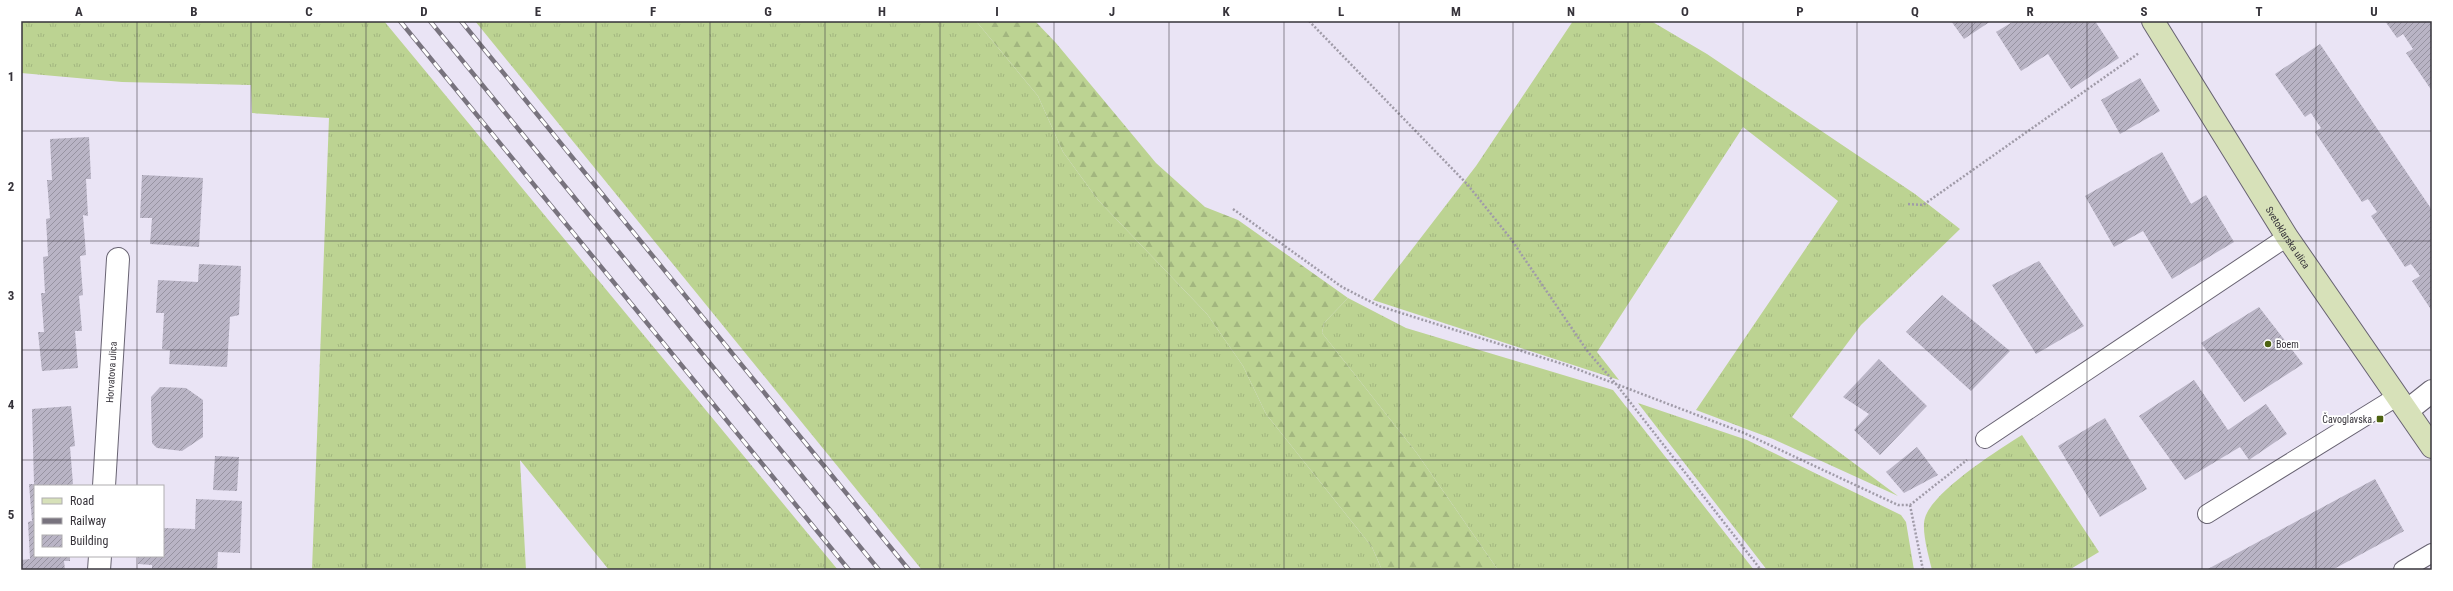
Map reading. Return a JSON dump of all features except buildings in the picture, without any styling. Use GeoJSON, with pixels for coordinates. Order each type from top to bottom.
{"type":"FeatureCollection","features":[{"type":"Feature","properties":{"kind":"street","name":"Svetoklarska ulica"},"geometry":{"type":"LineString","coordinates":[[2158,29],[2287,237],[2432,447]]}},
{"type":"Feature","properties":{"kind":"street","name":"Horvatova ulica"},"geometry":{"type":"LineString","coordinates":[[104,485],[118,259]]}},
{"type":"Feature","properties":{"kind":"street"},"geometry":{"type":"LineString","coordinates":[[2403,403],[2432,391]]}},
{"type":"Feature","properties":{"kind":"street"},"geometry":{"type":"LineString","coordinates":[[99,570],[100,557]]}},
{"type":"Feature","properties":{"kind":"lane"},"geometry":{"type":"LineString","coordinates":[[1985,439],[2287,237]]}},
{"type":"Feature","properties":{"kind":"lane"},"geometry":{"type":"LineString","coordinates":[[2207,514],[2403,403]]}},
{"type":"Feature","properties":{"kind":"lane"},"geometry":{"type":"LineString","coordinates":[[2404,570],[2432,553]]}},
{"type":"Feature","properties":{"kind":"path"},"geometry":{"type":"LineString","coordinates":[[1309,21],[1467,184],[1511,239],[1588,352],[1616,384],[1761,570]]}},
{"type":"Feature","properties":{"kind":"path"},"geometry":{"type":"LineString","coordinates":[[1908,204],[1923,205],[2158,29]]}},
{"type":"Feature","properties":{"kind":"path"},"geometry":{"type":"LineString","coordinates":[[1233,209],[1342,287],[1379,306],[1569,366],[1744,433],[1898,505],[1910,505],[1980,450],[1985,439]]}},
{"type":"Feature","properties":{"kind":"path"},"geometry":{"type":"LineString","coordinates":[[1910,505],[1923,570]]}},
{"type":"Feature","properties":{"kind":"green space"},"geometry":{"type":"Polygon","coordinates":[[[21,21],[384,21],[838,570],[609,570],[520,460],[526,570],[312,570],[329,118],[252,113],[251,85],[122,82],[21,73],[21,21]]]}},
{"type":"Feature","properties":{"kind":"green space"},"geometry":{"type":"Polygon","coordinates":[[[475,21],[976,21],[1038,96],[1063,152],[1098,200],[1207,314],[1243,366],[1266,414],[1372,547],[1382,570],[922,570],[475,21]]]}},
{"type":"Feature","properties":{"kind":"green space"},"geometry":{"type":"Polygon","coordinates":[[[976,21],[1035,21],[1056,43],[1156,163],[1205,207],[1238,220],[1348,298],[1324,323],[1322,333],[1416,452],[1498,570],[1382,570],[1372,547],[1266,414],[1243,366],[1207,314],[1098,200],[1063,152],[1038,96],[976,21]]]}},
{"type":"Feature","properties":{"kind":"green space"},"geometry":{"type":"Polygon","coordinates":[[[1573,21],[1651,21],[1707,54],[1915,194],[1960,229],[1861,325],[1792,417],[1898,496],[1773,439],[1696,410],[1838,201],[1743,127],[1597,352],[1619,380],[1373,300],[1476,166],[1573,21]]]}},
{"type":"Feature","properties":{"kind":"green space"},"geometry":{"type":"Polygon","coordinates":[[[1348,298],[1406,328],[1613,390],[1754,570],[1498,570],[1416,452],[1322,333],[1324,323],[1348,298]]]}},
{"type":"Feature","properties":{"kind":"green space"},"geometry":{"type":"Polygon","coordinates":[[[1638,403],[1747,440],[1901,515],[1906,522],[1914,570],[1767,570],[1638,403]]]}},
{"type":"Feature","properties":{"kind":"green space"},"geometry":{"type":"Polygon","coordinates":[[[2022,435],[2099,552],[2069,570],[1932,570],[1924,529],[1925,518],[1930,508],[1952,484],[1967,472],[2022,435]]]}},
{"type":"Feature","properties":{"kind":"railway"},"geometry":{"type":"LineString","coordinates":[[400,21],[849,570]]}},
{"type":"Feature","properties":{"kind":"railway"},"geometry":{"type":"LineString","coordinates":[[430,21],[879,570]]}},
{"type":"Feature","properties":{"kind":"railway"},"geometry":{"type":"LineString","coordinates":[[461,21],[909,570]]}},
{"type":"Feature","properties":{"kind":"place","name":"Boem"},"geometry":{"type":"Point","coordinates":[2268,344]}},
{"type":"Feature","properties":{"kind":"place","name":"Čavoglavska"},"geometry":{"type":"Point","coordinates":[2380,419]}}]}
